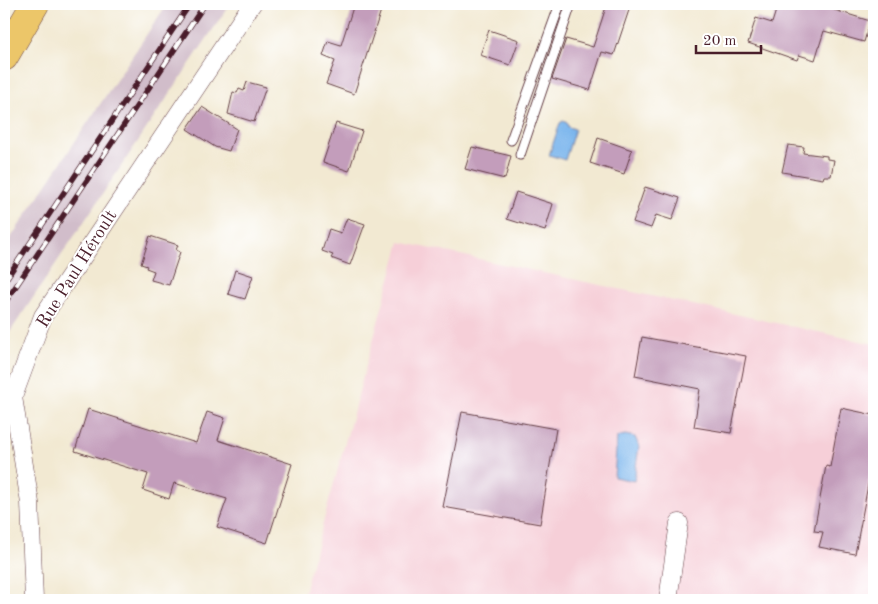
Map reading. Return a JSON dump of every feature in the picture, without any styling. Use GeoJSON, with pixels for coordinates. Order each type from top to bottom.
{"type":"FeatureCollection","features":[{"type":"Feature","properties":{"kind":"main road"},"geometry":{"type":"LineString","coordinates":[[4,22],[26,4]]}},
{"type":"Feature","properties":{"kind":"main road"},"geometry":{"type":"LineString","coordinates":[[4,36],[33,4]]}},
{"type":"Feature","properties":{"kind":"main road"},"geometry":{"type":"LineString","coordinates":[[4,57],[33,4]]}},
{"type":"Feature","properties":{"kind":"street","name":"Rue Paul Héroult"},"geometry":{"type":"LineString","coordinates":[[34,600],[30,503],[12,397],[43,316],[252,4]]}},
{"type":"Feature","properties":{"kind":"street"},"geometry":{"type":"LineString","coordinates":[[668,600],[679,523]]}},
{"type":"Feature","properties":{"kind":"lane"},"geometry":{"type":"LineString","coordinates":[[512,140],[560,4]]}},
{"type":"Feature","properties":{"kind":"lane"},"geometry":{"type":"LineString","coordinates":[[520,155],[571,4]]}},
{"type":"Feature","properties":{"kind":"shaded area"},"geometry":{"type":"Polygon","coordinates":[[[167,4],[230,4],[4,341],[4,248],[167,4]]]}},
{"type":"Feature","properties":{"kind":"shaded area"},"geometry":{"type":"Polygon","coordinates":[[[400,242],[874,344],[874,600],[302,600],[400,242]]]}},
{"type":"Feature","properties":{"kind":"water"},"geometry":{"type":"Polygon","coordinates":[[[563,121],[567,123],[568,127],[575,129],[565,160],[549,155],[560,123],[563,121]]]}},
{"type":"Feature","properties":{"kind":"water"},"geometry":{"type":"Polygon","coordinates":[[[625,435],[635,437],[639,446],[634,481],[614,477],[617,437],[625,435]]]}},
{"type":"Feature","properties":{"kind":"building"},"geometry":{"type":"Polygon","coordinates":[[[354,4],[383,4],[354,94],[326,84],[335,61],[323,56],[328,41],[341,45],[354,4]]]}},
{"type":"Feature","properties":{"kind":"building"},"geometry":{"type":"Polygon","coordinates":[[[607,4],[631,4],[614,55],[602,52],[590,90],[552,79],[566,39],[593,47],[607,4]]]}},
{"type":"Feature","properties":{"kind":"building"},"geometry":{"type":"Polygon","coordinates":[[[778,4],[815,4],[870,21],[864,42],[824,31],[815,60],[799,55],[797,60],[748,43],[756,18],[772,23],[778,4]]]}},
{"type":"Feature","properties":{"kind":"building"},"geometry":{"type":"Polygon","coordinates":[[[489,30],[519,40],[510,65],[480,55],[489,30]]]}},
{"type":"Feature","properties":{"kind":"building"},"geometry":{"type":"Polygon","coordinates":[[[247,82],[266,87],[254,122],[228,114],[233,92],[237,93],[239,89],[244,91],[247,82]]]}},
{"type":"Feature","properties":{"kind":"building"},"geometry":{"type":"Polygon","coordinates":[[[202,107],[237,129],[229,151],[215,147],[187,129],[202,107]]]}},
{"type":"Feature","properties":{"kind":"building"},"geometry":{"type":"Polygon","coordinates":[[[336,123],[362,131],[349,171],[323,162],[336,123]]]}},
{"type":"Feature","properties":{"kind":"building"},"geometry":{"type":"Polygon","coordinates":[[[598,138],[632,150],[624,174],[590,163],[598,138]]]}},
{"type":"Feature","properties":{"kind":"building"},"geometry":{"type":"Polygon","coordinates":[[[788,145],[804,147],[803,153],[827,156],[827,159],[834,160],[831,176],[824,176],[823,179],[782,172],[788,145]]]}},
{"type":"Feature","properties":{"kind":"building"},"geometry":{"type":"Polygon","coordinates":[[[472,147],[511,156],[505,179],[465,169],[472,147]]]}},
{"type":"Feature","properties":{"kind":"building"},"geometry":{"type":"Polygon","coordinates":[[[645,187],[680,198],[672,220],[656,215],[651,228],[633,222],[645,187]]]}},
{"type":"Feature","properties":{"kind":"building"},"geometry":{"type":"Polygon","coordinates":[[[516,192],[553,204],[545,231],[507,219],[516,192]]]}},
{"type":"Feature","properties":{"kind":"building"},"geometry":{"type":"Polygon","coordinates":[[[347,218],[365,224],[350,265],[331,258],[333,255],[322,251],[329,229],[341,233],[347,218]]]}},
{"type":"Feature","properties":{"kind":"building"},"geometry":{"type":"Polygon","coordinates":[[[150,236],[178,245],[176,250],[180,252],[169,285],[151,280],[154,271],[141,264],[150,236]]]}},
{"type":"Feature","properties":{"kind":"building"},"geometry":{"type":"Polygon","coordinates":[[[235,270],[253,276],[245,299],[228,294],[235,270]]]}},
{"type":"Feature","properties":{"kind":"building"},"geometry":{"type":"Polygon","coordinates":[[[642,337],[746,356],[731,433],[694,427],[700,389],[635,376],[642,337]]]}},
{"type":"Feature","properties":{"kind":"building"},"geometry":{"type":"Polygon","coordinates":[[[841,408],[874,415],[874,475],[870,474],[855,554],[819,547],[823,532],[814,531],[826,466],[830,467],[841,408]]]}},
{"type":"Feature","properties":{"kind":"building"},"geometry":{"type":"Polygon","coordinates":[[[88,409],[196,443],[207,412],[225,418],[218,440],[292,464],[267,543],[217,527],[227,499],[174,483],[169,499],[143,490],[148,474],[75,451],[88,409]]]}},
{"type":"Feature","properties":{"kind":"building"},"geometry":{"type":"Polygon","coordinates":[[[462,412],[556,429],[540,524],[443,507],[462,412]]]}},
{"type":"Feature","properties":{"kind":"railway"},"geometry":{"type":"LineString","coordinates":[[4,282],[190,4]]}},
{"type":"Feature","properties":{"kind":"railway"},"geometry":{"type":"LineString","coordinates":[[4,304],[205,4]]}}]}
